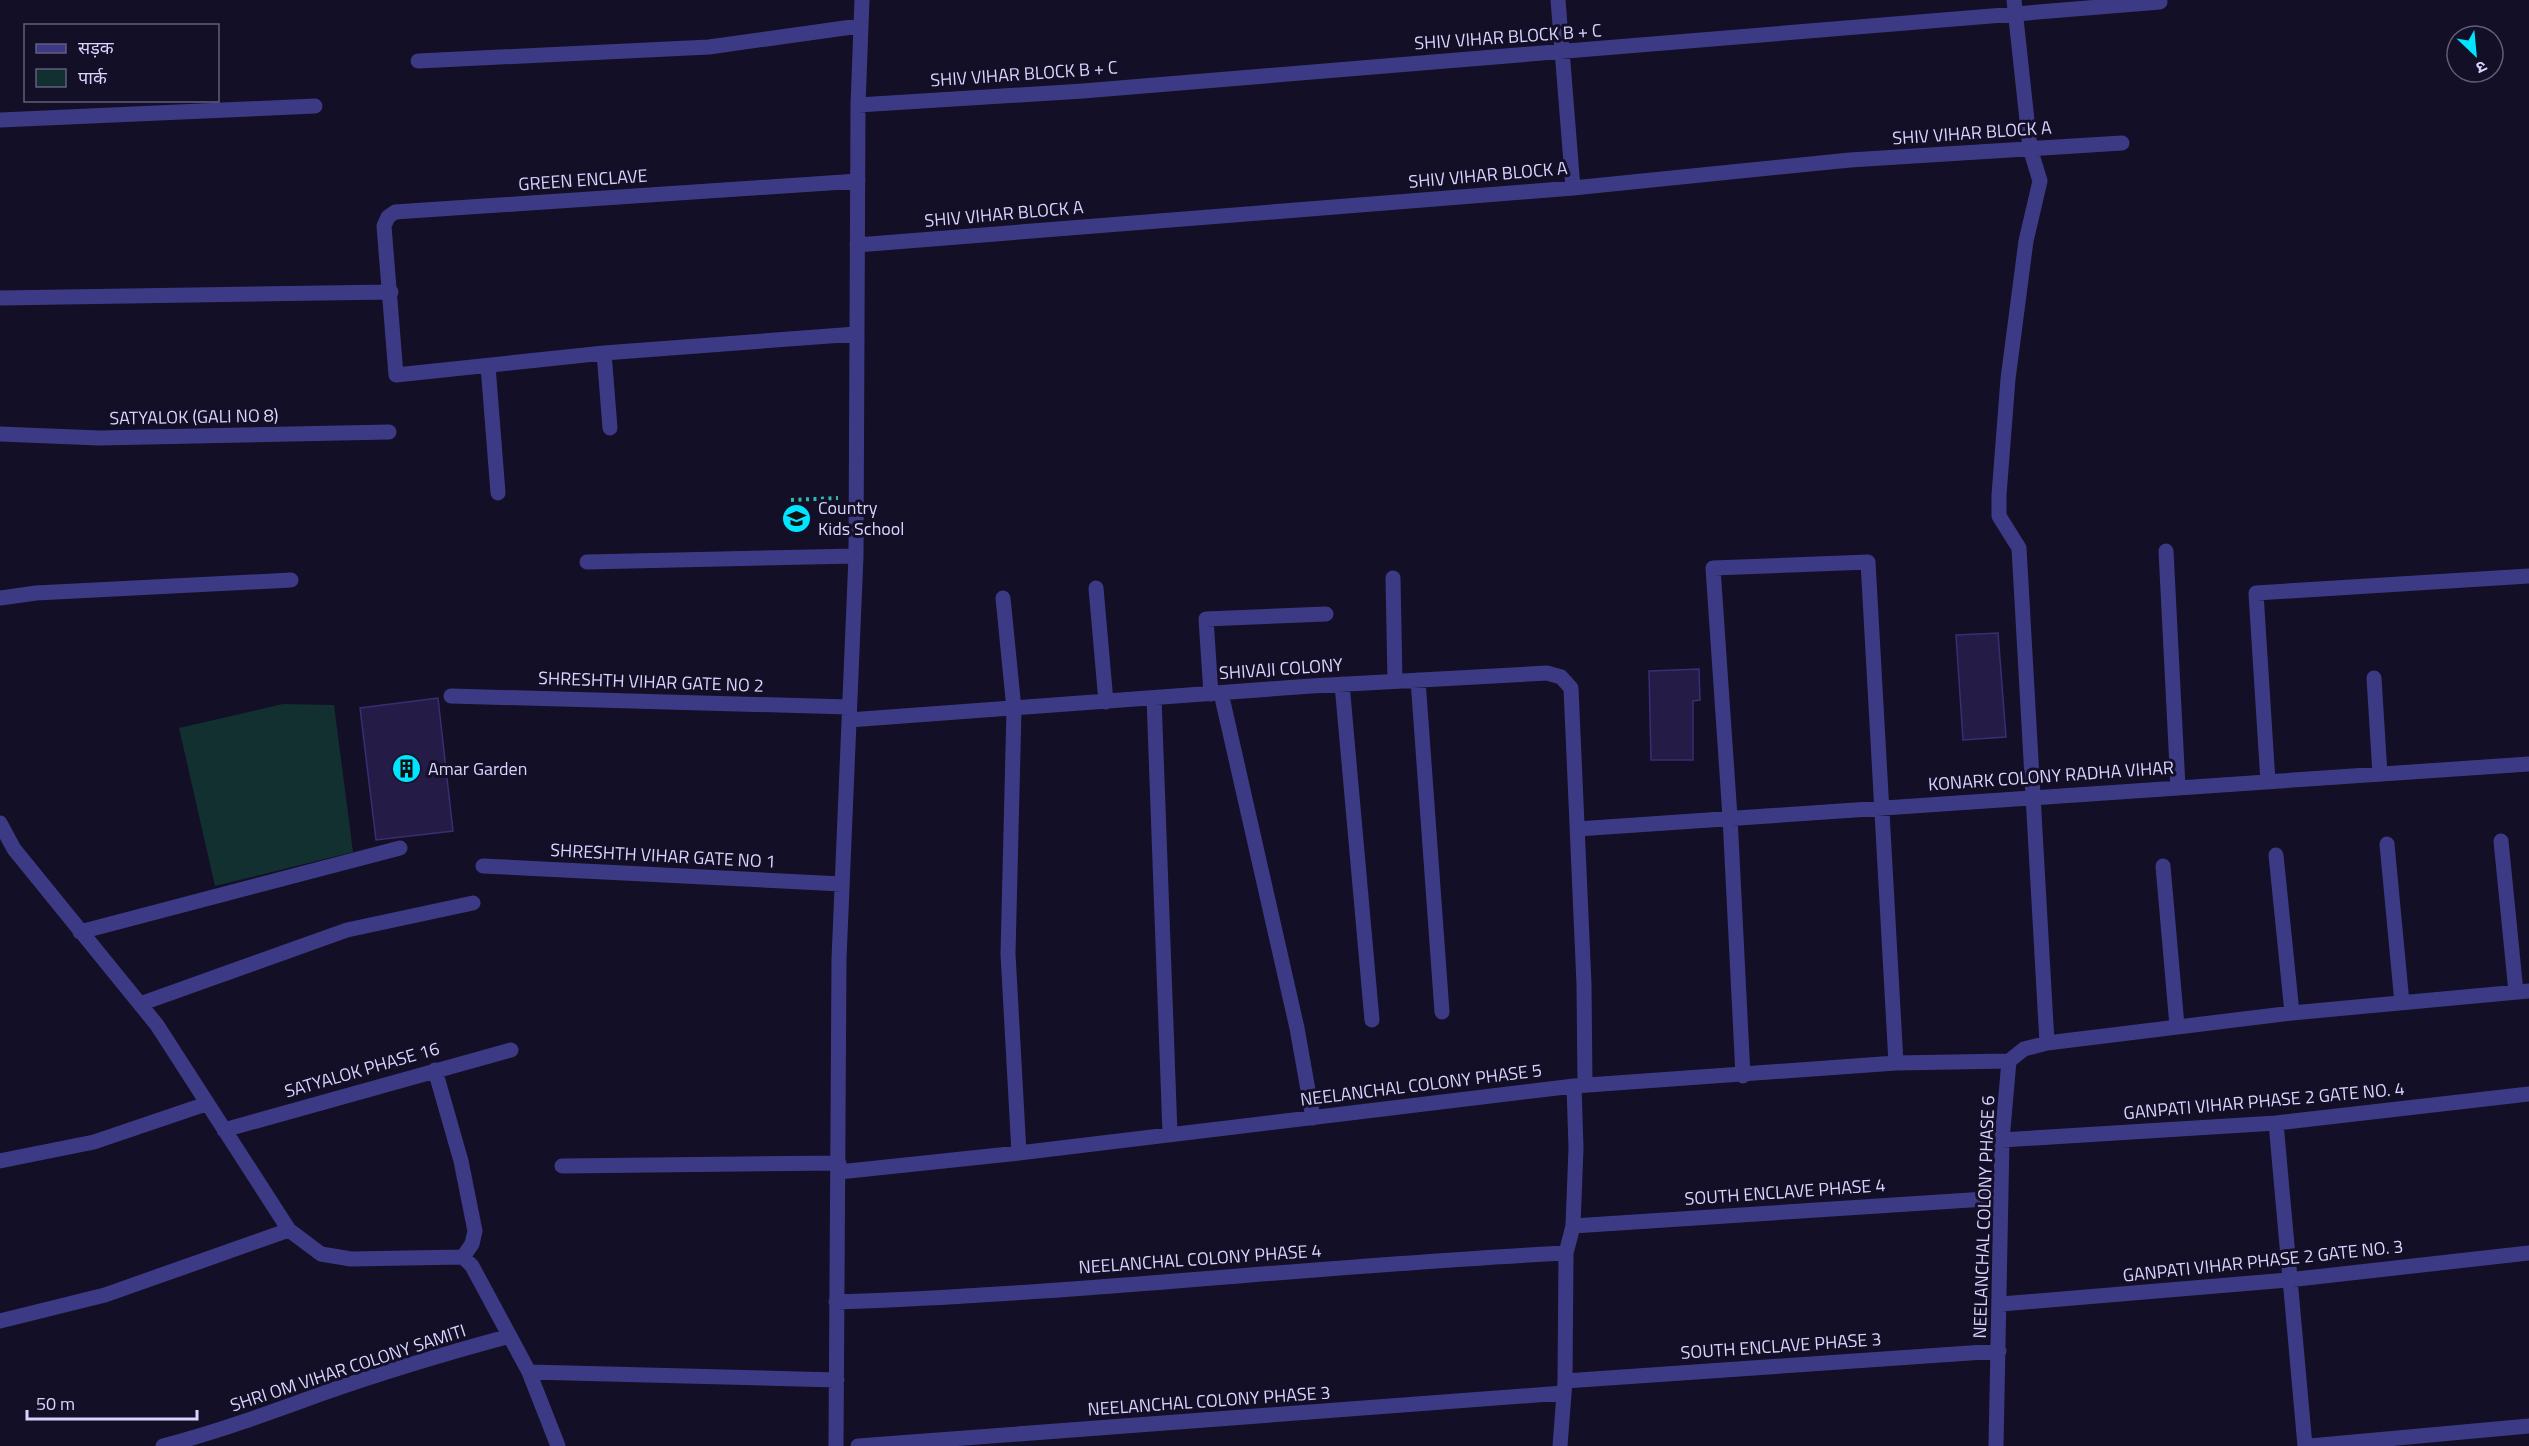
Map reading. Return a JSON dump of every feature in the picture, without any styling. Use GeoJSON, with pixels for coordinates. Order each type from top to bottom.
{"type":"FeatureCollection","features":[{"type":"Feature","properties":{"kind":"street"},"geometry":{"type":"LineString","coordinates":[[836,1446],[842,884],[856,556],[858,105],[862,0]]}},
{"type":"Feature","properties":{"kind":"street"},"geometry":{"type":"LineString","coordinates":[[1558,0],[1573,188]]}},
{"type":"Feature","properties":{"kind":"street"},"geometry":{"type":"LineString","coordinates":[[2014,0],[2030,148],[2040,181],[2026,241],[2009,368],[1998,495],[1999,516],[2019,548],[2047,1043]]}},
{"type":"Feature","properties":{"kind":"street","name":"SHIV VIHAR BLOCK B + C"},"geometry":{"type":"LineString","coordinates":[[858,105],[1083,91],[2015,16],[2160,2]]}},
{"type":"Feature","properties":{"kind":"street"},"geometry":{"type":"LineString","coordinates":[[418,61],[709,47],[860,26]]}},
{"type":"Feature","properties":{"kind":"street"},"geometry":{"type":"LineString","coordinates":[[0,120],[315,106]]}},
{"type":"Feature","properties":{"kind":"street","name":"SHIV VIHAR BLOCK A"},"geometry":{"type":"LineString","coordinates":[[857,245],[1573,188],[1850,160],[2122,143]]}},
{"type":"Feature","properties":{"kind":"street","name":"GREEN ENCLAVE"},"geometry":{"type":"LineString","coordinates":[[488,366],[396,375],[384,226],[388,217],[396,212],[858,181]]}},
{"type":"Feature","properties":{"kind":"street"},"geometry":{"type":"LineString","coordinates":[[0,298],[391,292]]}},
{"type":"Feature","properties":{"kind":"street"},"geometry":{"type":"LineString","coordinates":[[498,494],[488,366],[604,353],[856,334]]}},
{"type":"Feature","properties":{"kind":"street"},"geometry":{"type":"LineString","coordinates":[[604,353],[610,428]]}},
{"type":"Feature","properties":{"kind":"street","name":"SATYALOK (GALI NO 8)"},"geometry":{"type":"LineString","coordinates":[[0,434],[99,438],[389,432]]}},
{"type":"Feature","properties":{"kind":"street"},"geometry":{"type":"LineString","coordinates":[[2166,551],[2178,787]]}},
{"type":"Feature","properties":{"kind":"street"},"geometry":{"type":"LineString","coordinates":[[587,562],[856,556]]}},
{"type":"Feature","properties":{"kind":"street"},"geometry":{"type":"LineString","coordinates":[[1743,1076],[1730,817],[1713,568],[1868,562],[1896,1064]]}},
{"type":"Feature","properties":{"kind":"street"},"geometry":{"type":"LineString","coordinates":[[2268,782],[2256,593],[2529,576]]}},
{"type":"Feature","properties":{"kind":"street"},"geometry":{"type":"LineString","coordinates":[[1393,578],[1395,681]]}},
{"type":"Feature","properties":{"kind":"street"},"geometry":{"type":"LineString","coordinates":[[0,598],[36,593],[291,580]]}},
{"type":"Feature","properties":{"kind":"street"},"geometry":{"type":"LineString","coordinates":[[1096,588],[1106,702]]}},
{"type":"Feature","properties":{"kind":"street"},"geometry":{"type":"LineString","coordinates":[[1003,598],[1014,709],[1008,954],[1019,1153]]}},
{"type":"Feature","properties":{"kind":"street"},"geometry":{"type":"LineString","coordinates":[[1313,1119],[1297,1028],[1216,693],[1206,619],[1326,614]]}},
{"type":"Feature","properties":{"kind":"street","name":"SHIVAJI COLONY"},"geometry":{"type":"LineString","coordinates":[[849,714],[1014,709],[1342,684],[1547,673],[1561,677],[1571,688],[1584,984],[1573,1226],[1566,1253],[1564,1387],[1560,1446]]}},
{"type":"Feature","properties":{"kind":"street"},"geometry":{"type":"LineString","coordinates":[[2374,678],[2380,774]]}},
{"type":"Feature","properties":{"kind":"street"},"geometry":{"type":"LineString","coordinates":[[1419,680],[1442,1012]]}},
{"type":"Feature","properties":{"kind":"street"},"geometry":{"type":"LineString","coordinates":[[1342,684],[1372,1020]]}},
{"type":"Feature","properties":{"kind":"street","name":"SHRESHTH VIHAR GATE NO 2"},"geometry":{"type":"LineString","coordinates":[[452,696],[849,714]]}},
{"type":"Feature","properties":{"kind":"street"},"geometry":{"type":"LineString","coordinates":[[1154,699],[1170,1134]]}},
{"type":"Feature","properties":{"kind":"street","name":"KONARK COLONY RADHA VIHAR"},"geometry":{"type":"LineString","coordinates":[[1577,829],[2529,764]]}},
{"type":"Feature","properties":{"kind":"street"},"geometry":{"type":"LineString","coordinates":[[0,823],[7,851],[80,932],[158,1025],[289,1230],[321,1254],[351,1259],[463,1257],[472,1266],[529,1372],[558,1446]]}},
{"type":"Feature","properties":{"kind":"street"},"geometry":{"type":"LineString","coordinates":[[2009,1060],[2024,1049],[2047,1043],[2292,1013],[2523,992],[2502,841]]}},
{"type":"Feature","properties":{"kind":"street"},"geometry":{"type":"LineString","coordinates":[[2387,844],[2402,1003]]}},
{"type":"Feature","properties":{"kind":"street"},"geometry":{"type":"LineString","coordinates":[[80,932],[400,848]]}},
{"type":"Feature","properties":{"kind":"street"},"geometry":{"type":"LineString","coordinates":[[2276,855],[2292,1013]]}},
{"type":"Feature","properties":{"kind":"street","name":"SHRESHTH VIHAR GATE NO 1"},"geometry":{"type":"LineString","coordinates":[[483,866],[842,884]]}},
{"type":"Feature","properties":{"kind":"street"},"geometry":{"type":"LineString","coordinates":[[2163,866],[2177,1026]]}},
{"type":"Feature","properties":{"kind":"street"},"geometry":{"type":"LineString","coordinates":[[140,1004],[347,930],[473,903]]}},
{"type":"Feature","properties":{"kind":"street","name":"SATYALOK PHASE 16"},"geometry":{"type":"LineString","coordinates":[[224,1130],[511,1050]]}},
{"type":"Feature","properties":{"kind":"street","name":"NEELANCHAL COLONY PHASE 5"},"geometry":{"type":"LineString","coordinates":[[562,1166],[839,1167],[1019,1153],[1580,1086],[1896,1064],[2009,1060]]}},
{"type":"Feature","properties":{"kind":"street","name":"NEELANCHAL COLONY PHASE 6"},"geometry":{"type":"LineString","coordinates":[[1996,1446],[2001,1304],[2002,1140],[2009,1060]]}},
{"type":"Feature","properties":{"kind":"street"},"geometry":{"type":"LineString","coordinates":[[435,1070],[461,1161],[475,1232],[472,1244],[463,1257]]}},
{"type":"Feature","properties":{"kind":"street","name":"GANPATI VIHAR PHASE 2 GATE NO. 4"},"geometry":{"type":"LineString","coordinates":[[2002,1140],[2043,1140],[2276,1123],[2529,1094]]}},
{"type":"Feature","properties":{"kind":"street"},"geometry":{"type":"LineString","coordinates":[[0,1161],[94,1142],[207,1104]]}},
{"type":"Feature","properties":{"kind":"street"},"geometry":{"type":"LineString","coordinates":[[2276,1123],[2288,1280],[2305,1446]]}},
{"type":"Feature","properties":{"kind":"street","name":"SOUTH ENCLAVE PHASE 4"},"geometry":{"type":"LineString","coordinates":[[1573,1226],[2001,1198]]}},
{"type":"Feature","properties":{"kind":"street"},"geometry":{"type":"LineString","coordinates":[[0,1321],[105,1295],[289,1230]]}},
{"type":"Feature","properties":{"kind":"street","name":"NEELANCHAL COLONY PHASE 4"},"geometry":{"type":"LineString","coordinates":[[836,1302],[1238,1278],[1422,1260],[1566,1253]]}},
{"type":"Feature","properties":{"kind":"street","name":"GANPATI VIHAR PHASE 2 GATE NO. 3"},"geometry":{"type":"LineString","coordinates":[[2001,1304],[2288,1280],[2529,1253]]}},
{"type":"Feature","properties":{"kind":"street","name":"SHRI OM VIHAR COLONY SAMITI"},"geometry":{"type":"LineString","coordinates":[[163,1446],[260,1418],[322,1394],[444,1354],[510,1336]]}},
{"type":"Feature","properties":{"kind":"street","name":"SOUTH ENCLAVE PHASE 3"},"geometry":{"type":"LineString","coordinates":[[1564,1387],[1999,1351]]}},
{"type":"Feature","properties":{"kind":"street"},"geometry":{"type":"LineString","coordinates":[[529,1372],[837,1380]]}},
{"type":"Feature","properties":{"kind":"street","name":"NEELANCHAL COLONY PHASE 3"},"geometry":{"type":"LineString","coordinates":[[858,1446],[1564,1387]]}},
{"type":"Feature","properties":{"kind":"street"},"geometry":{"type":"LineString","coordinates":[[2310,1446],[2529,1426]]}},
{"type":"Feature","properties":{"kind":"path"},"geometry":{"type":"LineString","coordinates":[[791,500],[857,498]]}},
{"type":"Feature","properties":{"kind":"green space"},"geometry":{"type":"Polygon","coordinates":[[[283,704],[334,705],[353,852],[215,886],[179,728],[283,704]]]}},
{"type":"Feature","properties":{"kind":"building"},"geometry":{"type":"Polygon","coordinates":[[[1998,633],[2006,737],[1963,740],[1956,635],[1998,633]]]}},
{"type":"Feature","properties":{"kind":"building"},"geometry":{"type":"Polygon","coordinates":[[[1699,669],[1700,700],[1693,701],[1693,760],[1651,760],[1649,671],[1699,669]]]}},
{"type":"Feature","properties":{"kind":"building","name":"Amar Garden"},"geometry":{"type":"Polygon","coordinates":[[[438,698],[453,831],[376,840],[360,708],[438,698]]]}},
{"type":"Feature","properties":{"kind":"place","name":"Country Kids School"},"geometry":{"type":"Point","coordinates":[797,518]}},
{"type":"Feature","properties":{"kind":"place","name":"Amar Garden"},"geometry":{"type":"Point","coordinates":[407,769]}}]}
